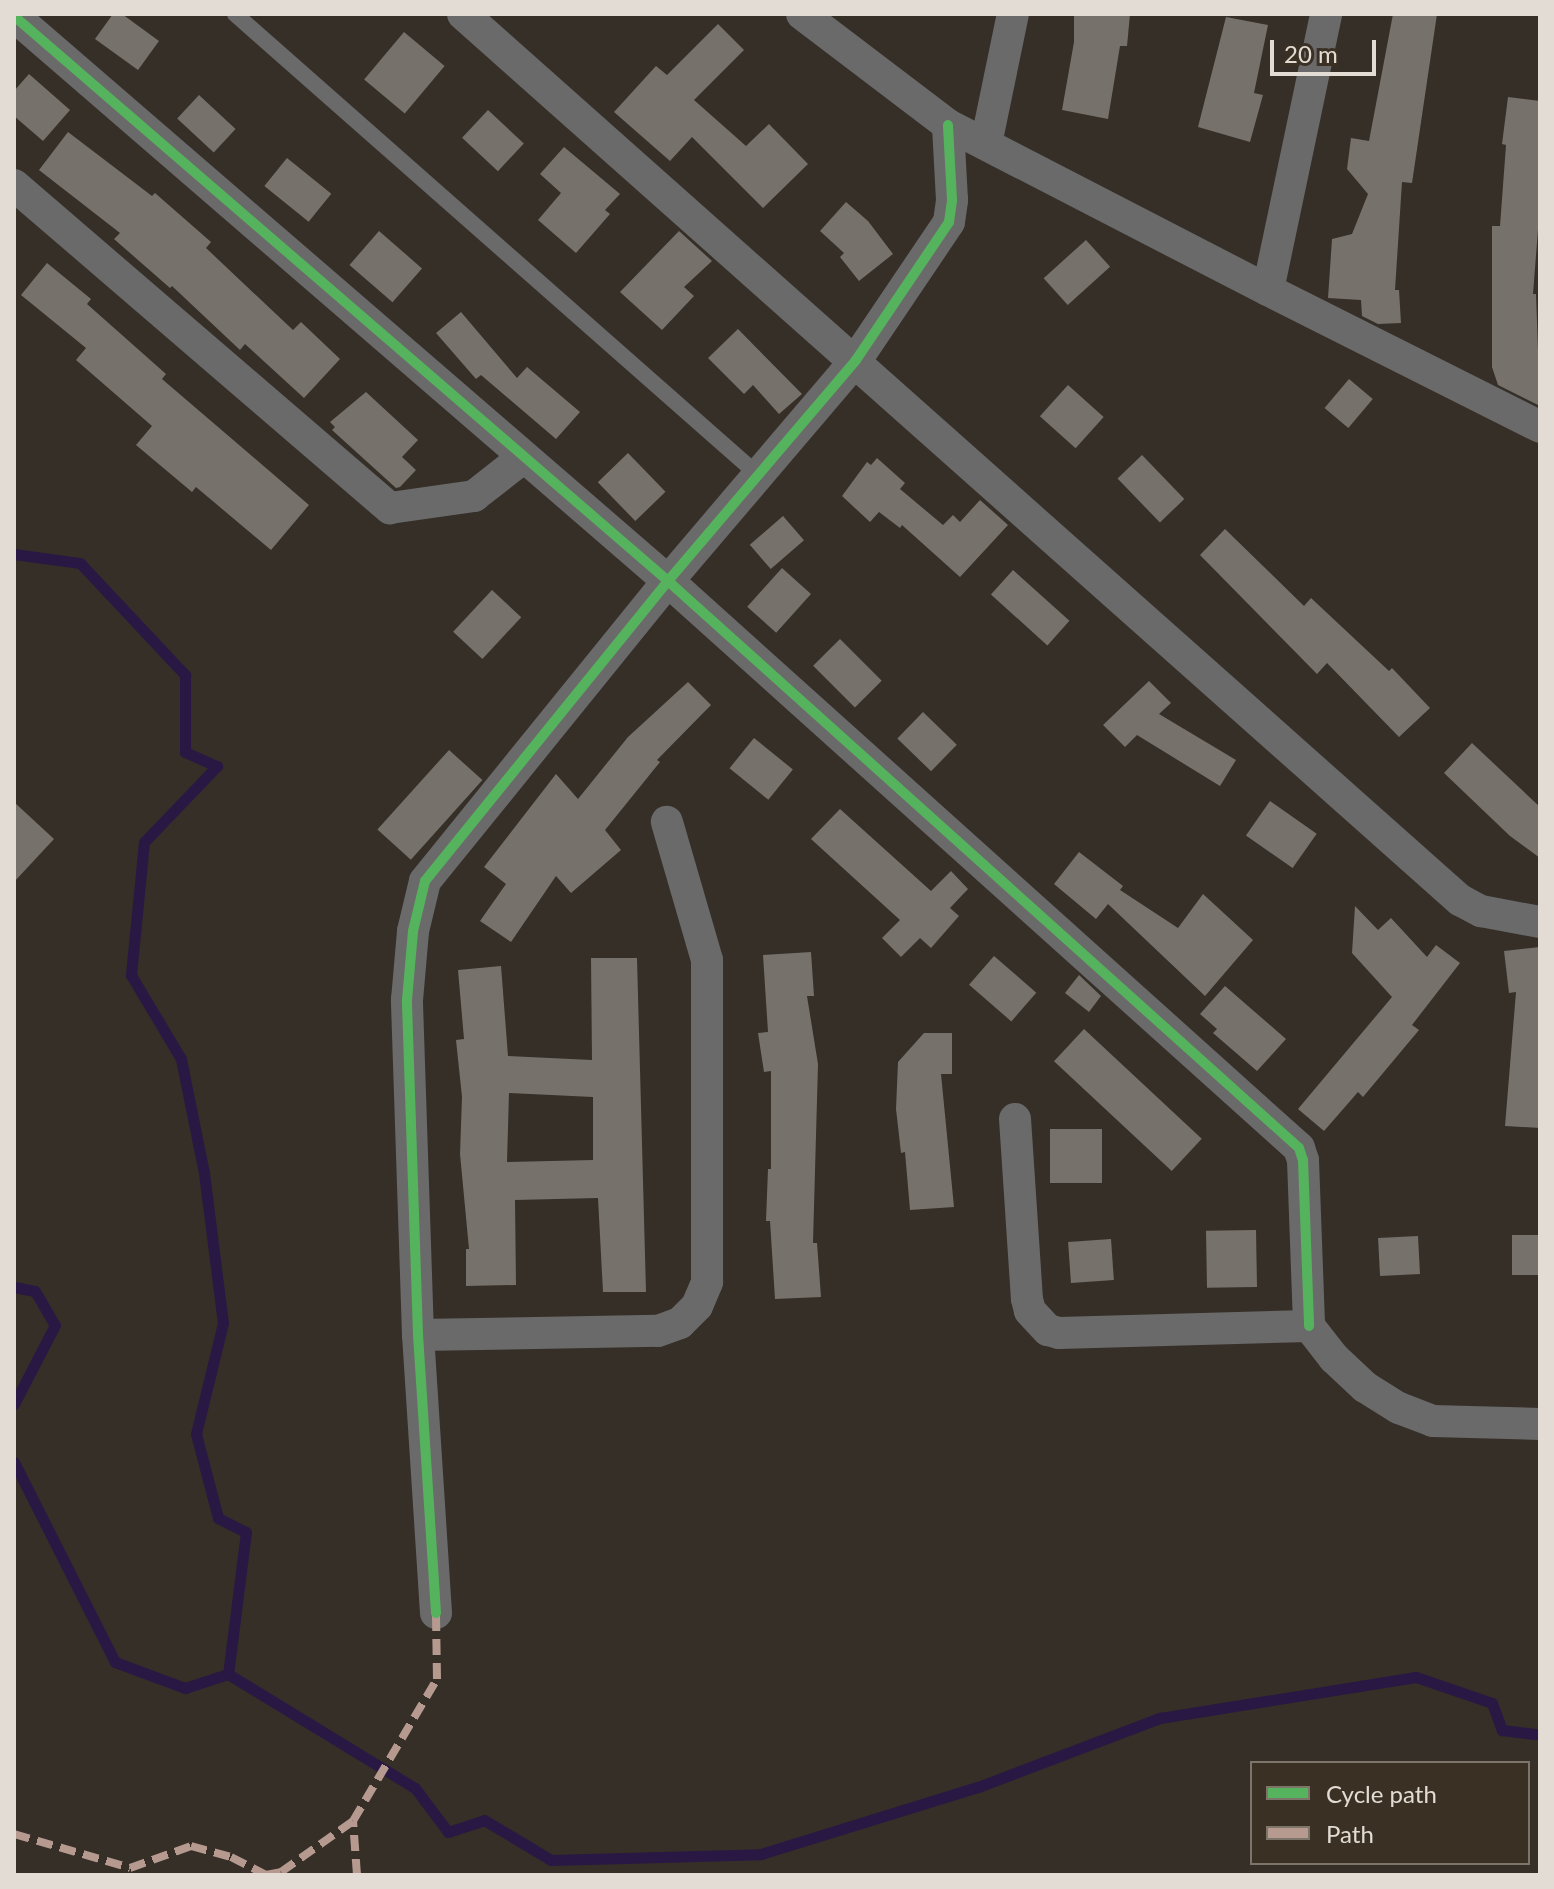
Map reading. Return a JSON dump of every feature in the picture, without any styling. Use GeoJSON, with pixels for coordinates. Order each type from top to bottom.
{"type":"FeatureCollection","features":[{"type":"Feature","properties":{"kind":"street"},"geometry":{"type":"LineString","coordinates":[[463,14],[856,360],[1460,900],[1481,911],[1540,922]]}},
{"type":"Feature","properties":{"kind":"street"},"geometry":{"type":"LineString","coordinates":[[802,14],[948,125],[1540,427]]}},
{"type":"Feature","properties":{"kind":"street"},"geometry":{"type":"LineString","coordinates":[[986,144],[1013,14]]}},
{"type":"Feature","properties":{"kind":"street"},"geometry":{"type":"LineString","coordinates":[[1268,290],[1326,14]]}},
{"type":"Feature","properties":{"kind":"street"},"geometry":{"type":"LineString","coordinates":[[14,16],[668,581],[1299,1148],[1303,1160],[1309,1326],[1334,1358],[1365,1387],[1399,1408],[1433,1421],[1540,1424]]}},
{"type":"Feature","properties":{"kind":"street"},"geometry":{"type":"LineString","coordinates":[[436,1613],[418,1335],[407,1000],[413,931],[425,881],[668,581],[856,360],[949,222],[952,200],[948,125]]}},
{"type":"Feature","properties":{"kind":"street"},"geometry":{"type":"LineString","coordinates":[[14,185],[390,508],[474,496],[524,457]]}},
{"type":"Feature","properties":{"kind":"street"},"geometry":{"type":"LineString","coordinates":[[418,1335],[658,1331],[680,1323],[697,1306],[707,1282],[707,960],[667,822]]}},
{"type":"Feature","properties":{"kind":"street"},"geometry":{"type":"LineString","coordinates":[[1015,1119],[1027,1299],[1030,1311],[1048,1330],[1059,1333],[1309,1326]]}},
{"type":"Feature","properties":{"kind":"lane"},"geometry":{"type":"LineString","coordinates":[[235,14],[758,475]]}},
{"type":"Feature","properties":{"kind":"building"},"geometry":{"type":"Polygon","coordinates":[[[113,14],[122,14],[159,41],[138,70],[95,39],[113,14]]]}},
{"type":"Feature","properties":{"kind":"building"},"geometry":{"type":"Polygon","coordinates":[[[1074,14],[1130,14],[1127,46],[1120,46],[1108,119],[1062,110],[1074,42],[1074,14]]]}},
{"type":"Feature","properties":{"kind":"building"},"geometry":{"type":"Polygon","coordinates":[[[1393,14],[1437,14],[1412,183],[1402,182],[1395,290],[1399,290],[1401,323],[1378,324],[1362,316],[1361,300],[1328,298],[1332,239],[1352,234],[1368,194],[1347,169],[1351,138],[1369,141],[1393,14]]]}},
{"type":"Feature","properties":{"kind":"building"},"geometry":{"type":"Polygon","coordinates":[[[1226,17],[1268,25],[1254,93],[1263,95],[1250,142],[1198,127],[1226,17]]]}},
{"type":"Feature","properties":{"kind":"building"},"geometry":{"type":"Polygon","coordinates":[[[718,24],[744,50],[694,100],[746,146],[769,124],[808,164],[763,208],[692,137],[670,161],[614,112],[656,66],[667,75],[718,24]]]}},
{"type":"Feature","properties":{"kind":"building"},"geometry":{"type":"Polygon","coordinates":[[[404,32],[445,66],[405,114],[364,79],[404,32]]]}},
{"type":"Feature","properties":{"kind":"building"},"geometry":{"type":"Polygon","coordinates":[[[29,74],[70,110],[43,141],[14,116],[14,91],[29,74]]]}},
{"type":"Feature","properties":{"kind":"building"},"geometry":{"type":"Polygon","coordinates":[[[199,95],[236,129],[214,153],[177,118],[199,95]]]}},
{"type":"Feature","properties":{"kind":"building"},"geometry":{"type":"Polygon","coordinates":[[[1508,97],[1540,101],[1540,204],[1533,294],[1536,294],[1540,406],[1498,385],[1492,367],[1492,226],[1500,226],[1506,145],[1502,144],[1508,97]]]}},
{"type":"Feature","properties":{"kind":"building"},"geometry":{"type":"Polygon","coordinates":[[[488,110],[524,143],[498,171],[462,138],[488,110]]]}},
{"type":"Feature","properties":{"kind":"building"},"geometry":{"type":"Polygon","coordinates":[[[68,132],[152,196],[155,193],[211,242],[206,248],[293,330],[301,322],[340,359],[304,398],[245,344],[240,350],[172,286],[170,288],[114,239],[120,233],[39,170],[68,132]]]}},
{"type":"Feature","properties":{"kind":"building"},"geometry":{"type":"Polygon","coordinates":[[[564,147],[620,194],[605,210],[610,214],[576,253],[538,220],[561,193],[540,174],[564,147]]]}},
{"type":"Feature","properties":{"kind":"building"},"geometry":{"type":"Polygon","coordinates":[[[287,158],[331,194],[309,222],[264,186],[287,158]]]}},
{"type":"Feature","properties":{"kind":"building"},"geometry":{"type":"Polygon","coordinates":[[[846,202],[868,221],[893,254],[859,281],[840,257],[844,253],[820,231],[846,202]]]}},
{"type":"Feature","properties":{"kind":"building"},"geometry":{"type":"Polygon","coordinates":[[[379,231],[422,268],[392,302],[349,265],[379,231]]]}},
{"type":"Feature","properties":{"kind":"building"},"geometry":{"type":"Polygon","coordinates":[[[679,231],[712,261],[684,287],[694,296],[662,330],[620,292],[679,231]]]}},
{"type":"Feature","properties":{"kind":"building"},"geometry":{"type":"Polygon","coordinates":[[[1086,240],[1110,267],[1068,305],[1044,278],[1086,240]]]}},
{"type":"Feature","properties":{"kind":"building"},"geometry":{"type":"Polygon","coordinates":[[[47,263],[91,299],[87,304],[166,374],[162,379],[309,505],[271,550],[196,487],[192,492],[136,445],[152,426],[76,360],[86,348],[21,295],[47,263]]]}},
{"type":"Feature","properties":{"kind":"building"},"geometry":{"type":"Polygon","coordinates":[[[461,312],[517,378],[527,367],[580,412],[556,439],[481,375],[476,379],[436,333],[461,312]]]}},
{"type":"Feature","properties":{"kind":"building"},"geometry":{"type":"Polygon","coordinates":[[[738,329],[802,394],[779,414],[753,385],[744,394],[708,358],[738,329]]]}},
{"type":"Feature","properties":{"kind":"building"},"geometry":{"type":"Polygon","coordinates":[[[1349,379],[1373,399],[1348,428],[1325,408],[1349,379]]]}},
{"type":"Feature","properties":{"kind":"building"},"geometry":{"type":"Polygon","coordinates":[[[1068,385],[1104,417],[1076,448],[1040,416],[1068,385]]]}},
{"type":"Feature","properties":{"kind":"building"},"geometry":{"type":"Polygon","coordinates":[[[366,392],[418,440],[402,457],[416,470],[400,487],[396,488],[332,430],[335,427],[330,422],[366,392]]]}},
{"type":"Feature","properties":{"kind":"building"},"geometry":{"type":"Polygon","coordinates":[[[628,453],[666,492],[635,521],[598,482],[628,453]]]}},
{"type":"Feature","properties":{"kind":"building"},"geometry":{"type":"Polygon","coordinates":[[[1142,455],[1184,499],[1160,522],[1118,479],[1142,455]]]}},
{"type":"Feature","properties":{"kind":"building"},"geometry":{"type":"Polygon","coordinates":[[[877,458],[905,483],[900,489],[943,525],[953,515],[960,522],[980,500],[1008,525],[960,577],[902,525],[900,528],[879,512],[870,522],[842,496],[867,462],[871,465],[877,458]]]}},
{"type":"Feature","properties":{"kind":"building"},"geometry":{"type":"Polygon","coordinates":[[[783,516],[804,540],[771,569],[750,545],[783,516]]]}},
{"type":"Feature","properties":{"kind":"building"},"geometry":{"type":"Polygon","coordinates":[[[1225,529],[1304,606],[1311,598],[1389,671],[1392,668],[1430,708],[1399,737],[1327,663],[1317,674],[1200,555],[1225,529]]]}},
{"type":"Feature","properties":{"kind":"building"},"geometry":{"type":"Polygon","coordinates":[[[782,568],[811,594],[776,633],[747,607],[782,568]]]}},
{"type":"Feature","properties":{"kind":"building"},"geometry":{"type":"Polygon","coordinates":[[[1013,570],[1069,621],[1047,645],[991,595],[1013,570]]]}},
{"type":"Feature","properties":{"kind":"building"},"geometry":{"type":"Polygon","coordinates":[[[492,590],[521,617],[482,659],[453,632],[492,590]]]}},
{"type":"Feature","properties":{"kind":"building"},"geometry":{"type":"Polygon","coordinates":[[[840,639],[882,681],[855,708],[813,666],[840,639]]]}},
{"type":"Feature","properties":{"kind":"building"},"geometry":{"type":"Polygon","coordinates":[[[1149,681],[1171,703],[1159,714],[1236,760],[1220,786],[1137,735],[1125,747],[1103,725],[1149,681]]]}},
{"type":"Feature","properties":{"kind":"building"},"geometry":{"type":"Polygon","coordinates":[[[688,682],[711,705],[657,760],[660,762],[605,830],[621,850],[571,893],[556,876],[511,942],[480,921],[506,884],[484,867],[556,774],[578,799],[628,737],[688,682]]]}},
{"type":"Feature","properties":{"kind":"building"},"geometry":{"type":"Polygon","coordinates":[[[923,712],[957,745],[931,771],[897,739],[923,712]]]}},
{"type":"Feature","properties":{"kind":"building"},"geometry":{"type":"Polygon","coordinates":[[[754,738],[793,769],[768,800],[729,768],[754,738]]]}},
{"type":"Feature","properties":{"kind":"building"},"geometry":{"type":"Polygon","coordinates":[[[1472,743],[1540,807],[1540,858],[1510,836],[1444,773],[1472,743]]]}},
{"type":"Feature","properties":{"kind":"building"},"geometry":{"type":"Polygon","coordinates":[[[449,750],[482,780],[411,860],[377,830],[449,750]]]}},
{"type":"Feature","properties":{"kind":"building"},"geometry":{"type":"Polygon","coordinates":[[[1270,801],[1317,834],[1293,868],[1246,835],[1270,801]]]}},
{"type":"Feature","properties":{"kind":"building"},"geometry":{"type":"Polygon","coordinates":[[[14,802],[54,839],[14,882],[14,802]]]}},
{"type":"Feature","properties":{"kind":"building"},"geometry":{"type":"Polygon","coordinates":[[[840,809],[931,891],[951,871],[968,889],[950,908],[959,916],[931,948],[920,938],[901,957],[882,938],[900,920],[811,839],[840,809]]]}},
{"type":"Feature","properties":{"kind":"building"},"geometry":{"type":"Polygon","coordinates":[[[1079,852],[1123,886],[1120,890],[1178,928],[1203,894],[1253,940],[1205,996],[1108,904],[1096,919],[1054,884],[1079,852]]]}},
{"type":"Feature","properties":{"kind":"building"},"geometry":{"type":"Polygon","coordinates":[[[1355,906],[1378,930],[1391,918],[1427,957],[1436,945],[1460,963],[1412,1025],[1419,1030],[1363,1097],[1358,1092],[1324,1131],[1298,1109],[1392,997],[1352,953],[1355,906]]]}},
{"type":"Feature","properties":{"kind":"building"},"geometry":{"type":"Polygon","coordinates":[[[1540,947],[1540,1128],[1505,1126],[1516,992],[1509,993],[1504,951],[1540,947]]]}},
{"type":"Feature","properties":{"kind":"building"},"geometry":{"type":"Polygon","coordinates":[[[811,952],[814,996],[807,996],[818,1064],[813,1243],[817,1243],[821,1297],[775,1299],[770,1221],[766,1221],[768,1169],[771,1169],[771,1071],[764,1072],[758,1033],[768,1032],[763,955],[811,952]]]}},
{"type":"Feature","properties":{"kind":"building"},"geometry":{"type":"Polygon","coordinates":[[[994,956],[1036,993],[1011,1021],[969,985],[994,956]]]}},
{"type":"Feature","properties":{"kind":"building"},"geometry":{"type":"Polygon","coordinates":[[[591,958],[637,958],[646,1292],[603,1292],[598,1198],[515,1200],[516,1285],[466,1286],[466,1249],[469,1249],[460,1154],[462,1097],[456,1040],[464,1039],[458,970],[501,966],[508,1056],[592,1060],[591,958]],[[509,1093],[507,1162],[593,1160],[593,1097],[509,1093]]]}},
{"type":"Feature","properties":{"kind":"building"},"geometry":{"type":"Polygon","coordinates":[[[1079,975],[1101,996],[1089,1012],[1065,993],[1079,975]]]}},
{"type":"Feature","properties":{"kind":"building"},"geometry":{"type":"Polygon","coordinates":[[[1225,986],[1286,1039],[1257,1071],[1213,1033],[1217,1029],[1200,1014],[1225,986]]]}},
{"type":"Feature","properties":{"kind":"building"},"geometry":{"type":"Polygon","coordinates":[[[1084,1029],[1202,1139],[1172,1171],[1054,1061],[1084,1029]]]}},
{"type":"Feature","properties":{"kind":"building"},"geometry":{"type":"Polygon","coordinates":[[[924,1033],[952,1033],[952,1074],[941,1074],[954,1207],[910,1210],[905,1152],[901,1153],[896,1109],[898,1062],[924,1033]]]}},
{"type":"Feature","properties":{"kind":"building"},"geometry":{"type":"Polygon","coordinates":[[[1050,1129],[1102,1129],[1102,1183],[1050,1183],[1050,1129]]]}},
{"type":"Feature","properties":{"kind":"building"},"geometry":{"type":"Polygon","coordinates":[[[1256,1230],[1257,1287],[1207,1288],[1206,1231],[1256,1230]]]}},
{"type":"Feature","properties":{"kind":"building"},"geometry":{"type":"Polygon","coordinates":[[[1512,1235],[1540,1235],[1540,1275],[1512,1275],[1512,1235]]]}},
{"type":"Feature","properties":{"kind":"building"},"geometry":{"type":"Polygon","coordinates":[[[1418,1236],[1420,1274],[1380,1276],[1378,1238],[1418,1236]]]}},
{"type":"Feature","properties":{"kind":"building"},"geometry":{"type":"Polygon","coordinates":[[[1111,1239],[1114,1280],[1071,1283],[1068,1242],[1111,1239]]]}},
{"type":"Feature","properties":{"kind":"waterway"},"geometry":{"type":"LineString","coordinates":[[14,554],[80,563],[185,675],[185,752],[217,766],[144,842],[131,975],[181,1059],[204,1173],[223,1323],[196,1434],[218,1518],[246,1532],[228,1674],[415,1788],[448,1832],[484,1820],[551,1860],[761,1854],[978,1787],[1160,1718],[1416,1677],[1492,1703],[1502,1730],[1540,1735]]}},
{"type":"Feature","properties":{"kind":"waterway"},"geometry":{"type":"LineString","coordinates":[[14,1287],[35,1291],[55,1325],[14,1404]]}},
{"type":"Feature","properties":{"kind":"waterway"},"geometry":{"type":"LineString","coordinates":[[14,1462],[115,1662],[185,1688],[228,1674]]}},
{"type":"Feature","properties":{"kind":"marked path"},"geometry":{"type":"LineString","coordinates":[[357,1875],[353,1821],[437,1679],[436,1613]]}},
{"type":"Feature","properties":{"kind":"marked path"},"geometry":{"type":"LineString","coordinates":[[266,1875],[281,1872],[353,1821]]}},
{"type":"Feature","properties":{"kind":"marked path"},"geometry":{"type":"LineString","coordinates":[[14,1834],[130,1868],[191,1846],[231,1857],[266,1875]]}},
{"type":"Feature","properties":{"kind":"cycle path"},"geometry":{"type":"LineString","coordinates":[[14,16],[668,581],[1299,1148],[1303,1160],[1309,1326]]}},
{"type":"Feature","properties":{"kind":"cycle path"},"geometry":{"type":"LineString","coordinates":[[436,1613],[418,1335],[407,1000],[413,931],[425,881],[668,581],[856,360],[949,222],[952,200],[948,125]]}}]}
